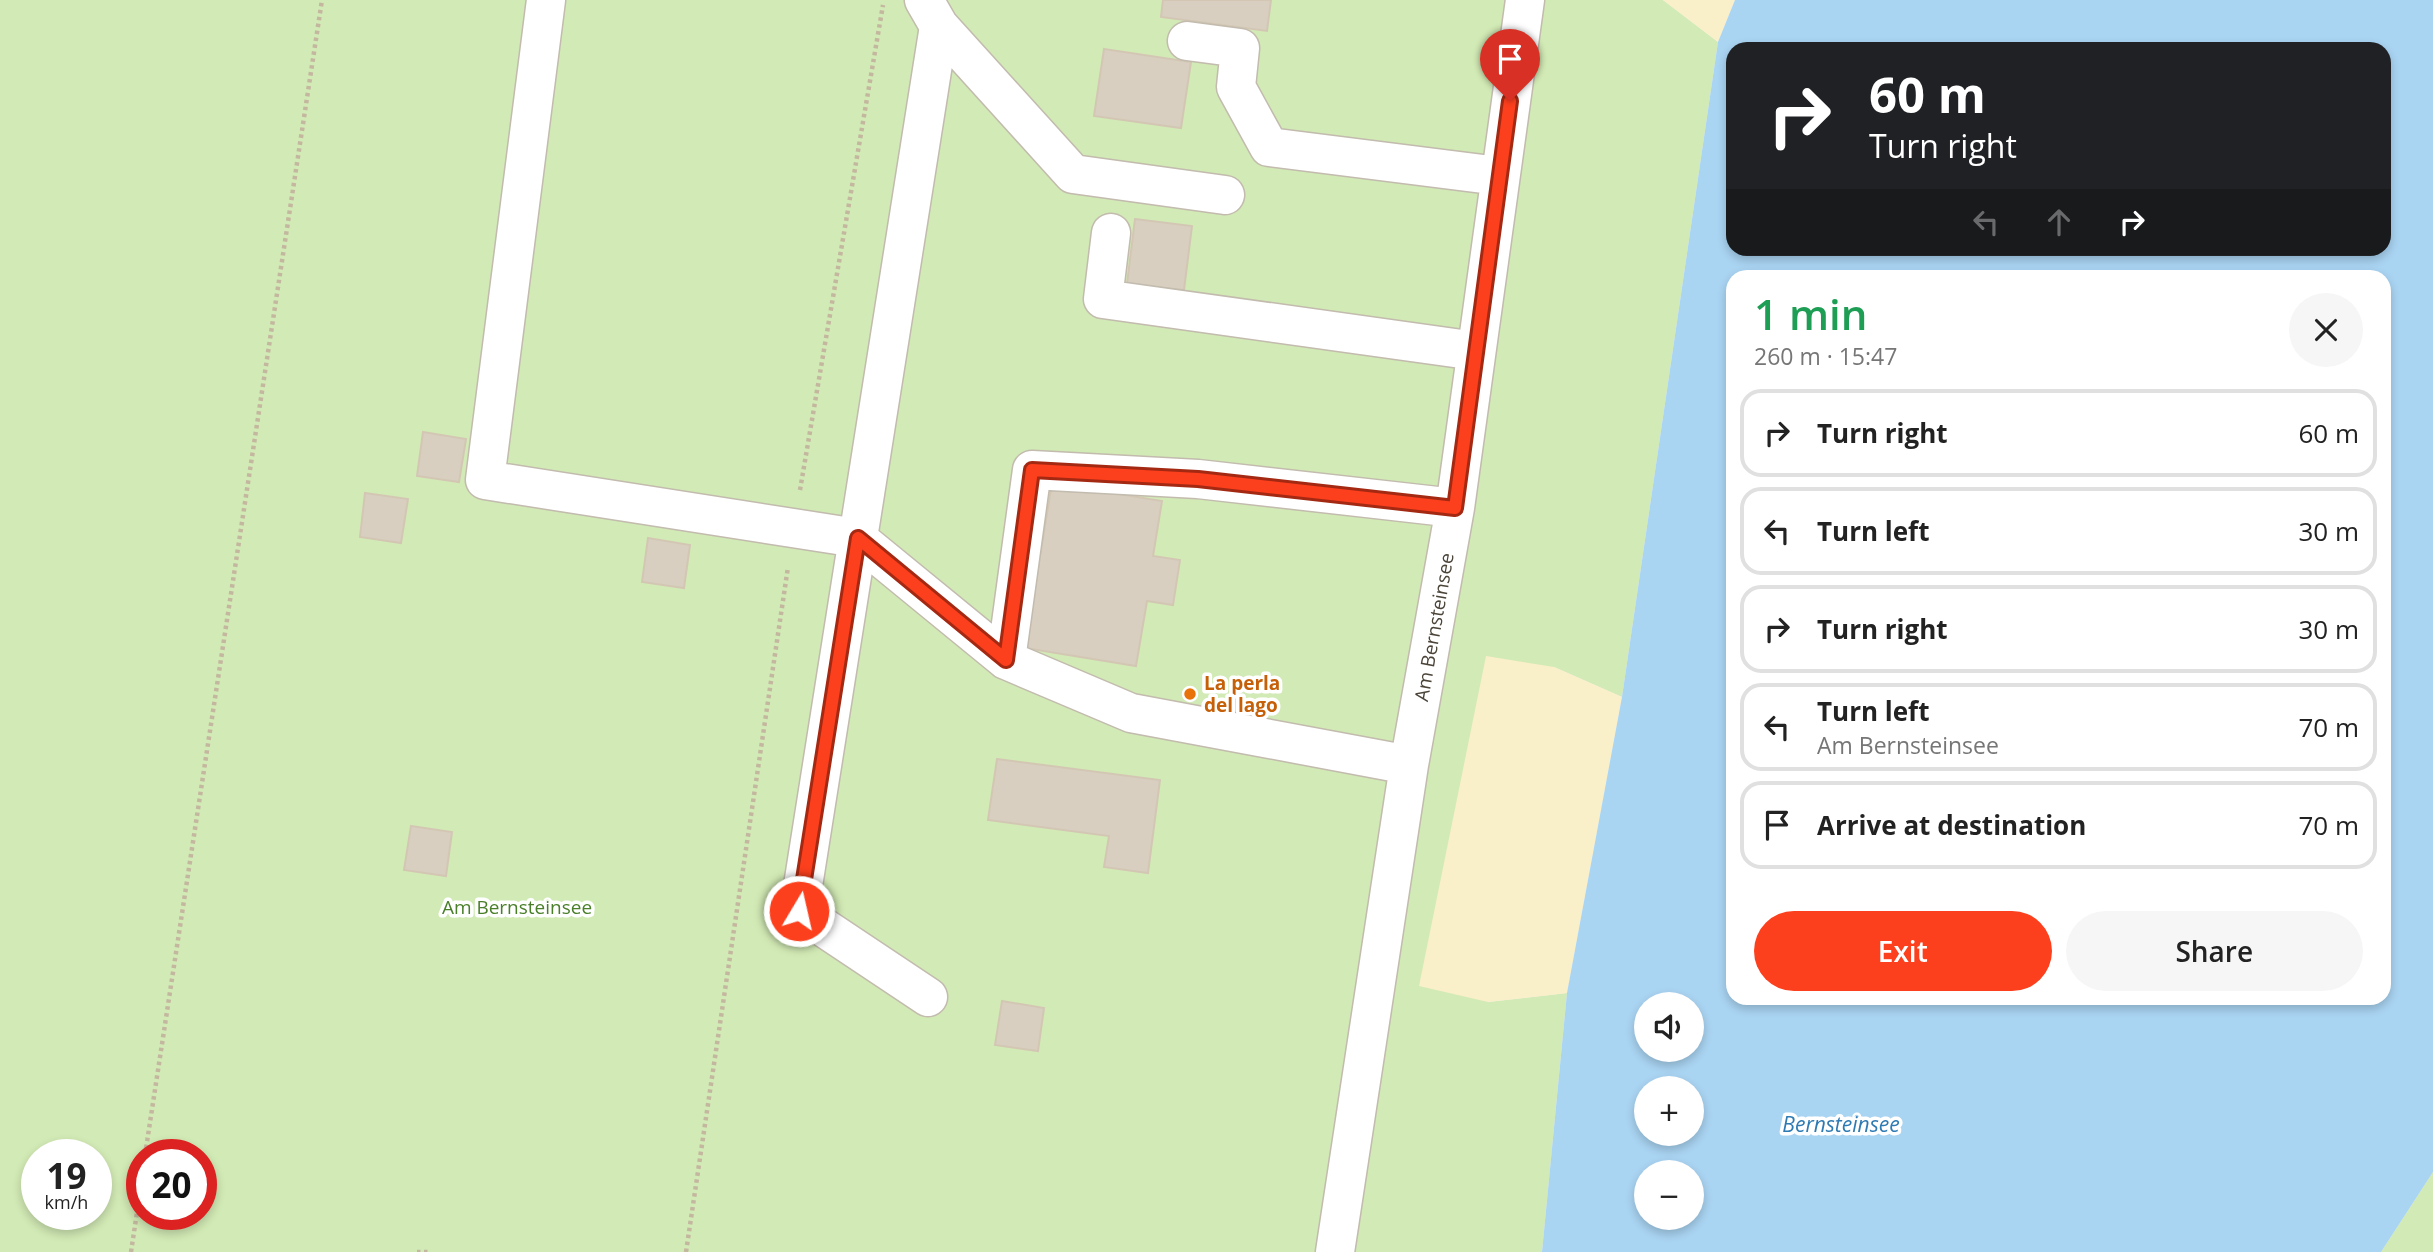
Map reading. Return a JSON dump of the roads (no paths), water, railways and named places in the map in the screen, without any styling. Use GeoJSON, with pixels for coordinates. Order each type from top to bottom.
{"type":"FeatureCollection","features":[{"type":"Feature","properties":{"kind":"lane"},"geometry":{"type":"LineString","coordinates":[[546,0],[485,480],[858,538],[1006,660],[1131,713],[1409,765]]}},
{"type":"Feature","properties":{"kind":"lane","name":"Am Bernsteinsee"},"geometry":{"type":"LineString","coordinates":[[1335,1252],[1409,765],[1455,508],[1525,0]]}},
{"type":"Feature","properties":{"kind":"lane"},"geometry":{"type":"LineString","coordinates":[[932,13],[1073,174],[1225,195]]}},
{"type":"Feature","properties":{"kind":"lane"},"geometry":{"type":"LineString","coordinates":[[928,997],[799,911],[858,538],[932,13]]}},
{"type":"Feature","properties":{"kind":"lane"},"geometry":{"type":"LineString","coordinates":[[1186,41],[1240,48],[1236,86],[1269,147],[1499,176]]}},
{"type":"Feature","properties":{"kind":"lane"},"geometry":{"type":"LineString","coordinates":[[1111,233],[1102,299],[1476,351]]}},
{"type":"Feature","properties":{"kind":"lane"},"geometry":{"type":"LineString","coordinates":[[1006,660],[1032,470],[1198,479],[1455,508]]}},
{"type":"Feature","properties":{"kind":"water","name":"Bernsteinsee"},"geometry":{"type":"Polygon","coordinates":[[[1735,0],[2433,0],[2433,1172],[2381,1252],[1542,1252],[1567,993],[1622,697],[1718,42],[1735,0]]]}},
{"type":"Feature","properties":{"kind":"place","name":"La perla del lago"},"geometry":{"type":"Point","coordinates":[1190,694]}}]}
